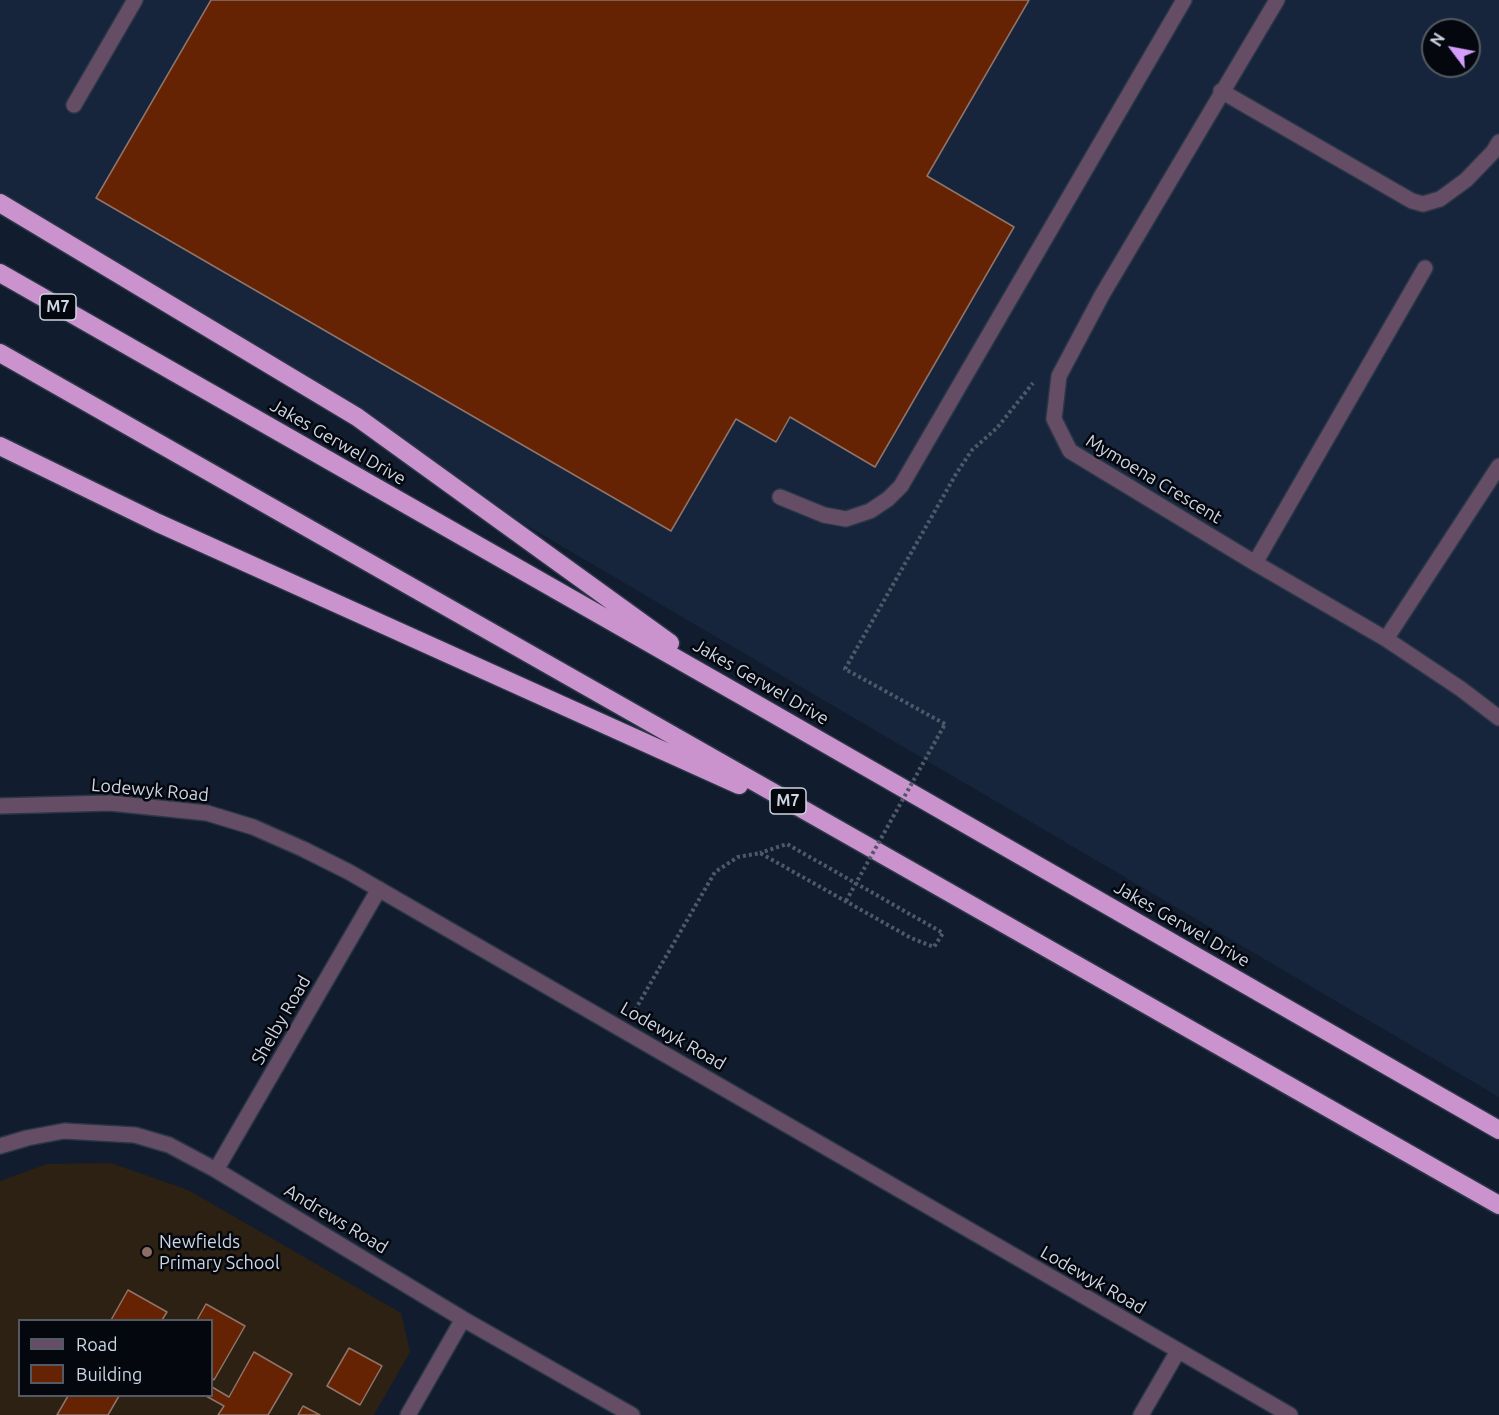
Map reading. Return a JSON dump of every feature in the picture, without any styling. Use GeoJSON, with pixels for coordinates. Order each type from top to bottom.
{"type":"FeatureCollection","features":[{"type":"Feature","properties":{"kind":"highway"},"geometry":{"type":"LineString","coordinates":[[0,203],[357,417],[744,697]]}},
{"type":"Feature","properties":{"kind":"highway","name":"Jakes Gerwel Drive"},"geometry":{"type":"LineString","coordinates":[[0,273],[1499,1130]]}},
{"type":"Feature","properties":{"kind":"highway","name":"M7"},"geometry":{"type":"LineString","coordinates":[[0,353],[1499,1205]]}},
{"type":"Feature","properties":{"kind":"highway"},"geometry":{"type":"LineString","coordinates":[[0,446],[159,524],[847,834]]}},
{"type":"Feature","properties":{"kind":"street"},"geometry":{"type":"LineString","coordinates":[[74,105],[135,0]]}},
{"type":"Feature","properties":{"kind":"street"},"geometry":{"type":"LineString","coordinates":[[780,496],[824,515],[846,519],[870,511],[888,499],[901,486],[1184,0]]}},
{"type":"Feature","properties":{"kind":"street","name":"Mymoena Crescent"},"geometry":{"type":"LineString","coordinates":[[1277,0],[1102,295],[1059,376],[1054,419],[1070,451],[1255,564],[1386,639],[1461,689],[1499,718]]}},
{"type":"Feature","properties":{"kind":"street"},"geometry":{"type":"LineString","coordinates":[[1221,91],[1412,201],[1423,204],[1440,199],[1466,180],[1499,142]]}},
{"type":"Feature","properties":{"kind":"street"},"geometry":{"type":"LineString","coordinates":[[1255,564],[1425,268]]}},
{"type":"Feature","properties":{"kind":"street"},"geometry":{"type":"LineString","coordinates":[[1386,639],[1499,466]]}},
{"type":"Feature","properties":{"kind":"street","name":"Lodewyk Road"},"geometry":{"type":"LineString","coordinates":[[0,806],[110,803],[207,813],[254,827],[312,854],[379,890],[1290,1415]]}},
{"type":"Feature","properties":{"kind":"street","name":"Shelby Road"},"geometry":{"type":"LineString","coordinates":[[216,1170],[379,890]]}},
{"type":"Feature","properties":{"kind":"street","name":"Andrews Road"},"geometry":{"type":"LineString","coordinates":[[0,1146],[64,1131],[135,1135],[169,1145],[216,1170],[463,1319],[632,1415]]}},
{"type":"Feature","properties":{"kind":"street"},"geometry":{"type":"LineString","coordinates":[[408,1415],[463,1319]]}},
{"type":"Feature","properties":{"kind":"street"},"geometry":{"type":"LineString","coordinates":[[1141,1415],[1178,1351]]}},
{"type":"Feature","properties":{"kind":"path"},"geometry":{"type":"LineString","coordinates":[[846,901],[945,724],[845,669],[956,474],[972,450],[997,428],[1034,383]]}},
{"type":"Feature","properties":{"kind":"path"},"geometry":{"type":"LineString","coordinates":[[623,1030],[715,872],[738,857],[760,854],[787,844],[943,933],[934,947],[911,938],[760,854]]}},
{"type":"Feature","properties":{"kind":"shaded area"},"geometry":{"type":"Polygon","coordinates":[[[0,0],[1499,0],[1499,1097],[0,216],[0,0]]]}},
{"type":"Feature","properties":{"kind":"shaded area","name":"Newfields Primary School"},"geometry":{"type":"Polygon","coordinates":[[[111,1163],[188,1190],[401,1313],[410,1352],[374,1415],[0,1415],[0,1181],[47,1164],[111,1163]]]}},
{"type":"Feature","properties":{"kind":"building"},"geometry":{"type":"Polygon","coordinates":[[[211,0],[1029,0],[927,176],[1014,227],[875,467],[790,417],[776,442],[736,419],[671,531],[96,198],[211,0]]]}},
{"type":"Feature","properties":{"kind":"building"},"geometry":{"type":"Polygon","coordinates":[[[128,1290],[167,1312],[163,1319],[112,1319],[128,1290]]]}},
{"type":"Feature","properties":{"kind":"building"},"geometry":{"type":"Polygon","coordinates":[[[206,1304],[245,1326],[214,1380],[213,1319],[198,1319],[206,1304]]]}},
{"type":"Feature","properties":{"kind":"building"},"geometry":{"type":"Polygon","coordinates":[[[349,1348],[382,1366],[360,1405],[327,1386],[349,1348]]]}},
{"type":"Feature","properties":{"kind":"building"},"geometry":{"type":"Polygon","coordinates":[[[254,1352],[292,1374],[268,1415],[218,1415],[224,1406],[208,1397],[213,1397],[213,1388],[229,1397],[254,1352]]]}},
{"type":"Feature","properties":{"kind":"building"},"geometry":{"type":"Polygon","coordinates":[[[67,1397],[118,1397],[108,1415],[57,1415],[67,1397]]]}},
{"type":"Feature","properties":{"kind":"building"},"geometry":{"type":"Polygon","coordinates":[[[303,1406],[320,1415],[298,1415],[303,1406]]]}},
{"type":"Feature","properties":{"kind":"place","name":"Newfields Primary School"},"geometry":{"type":"Point","coordinates":[147,1252]}}]}
